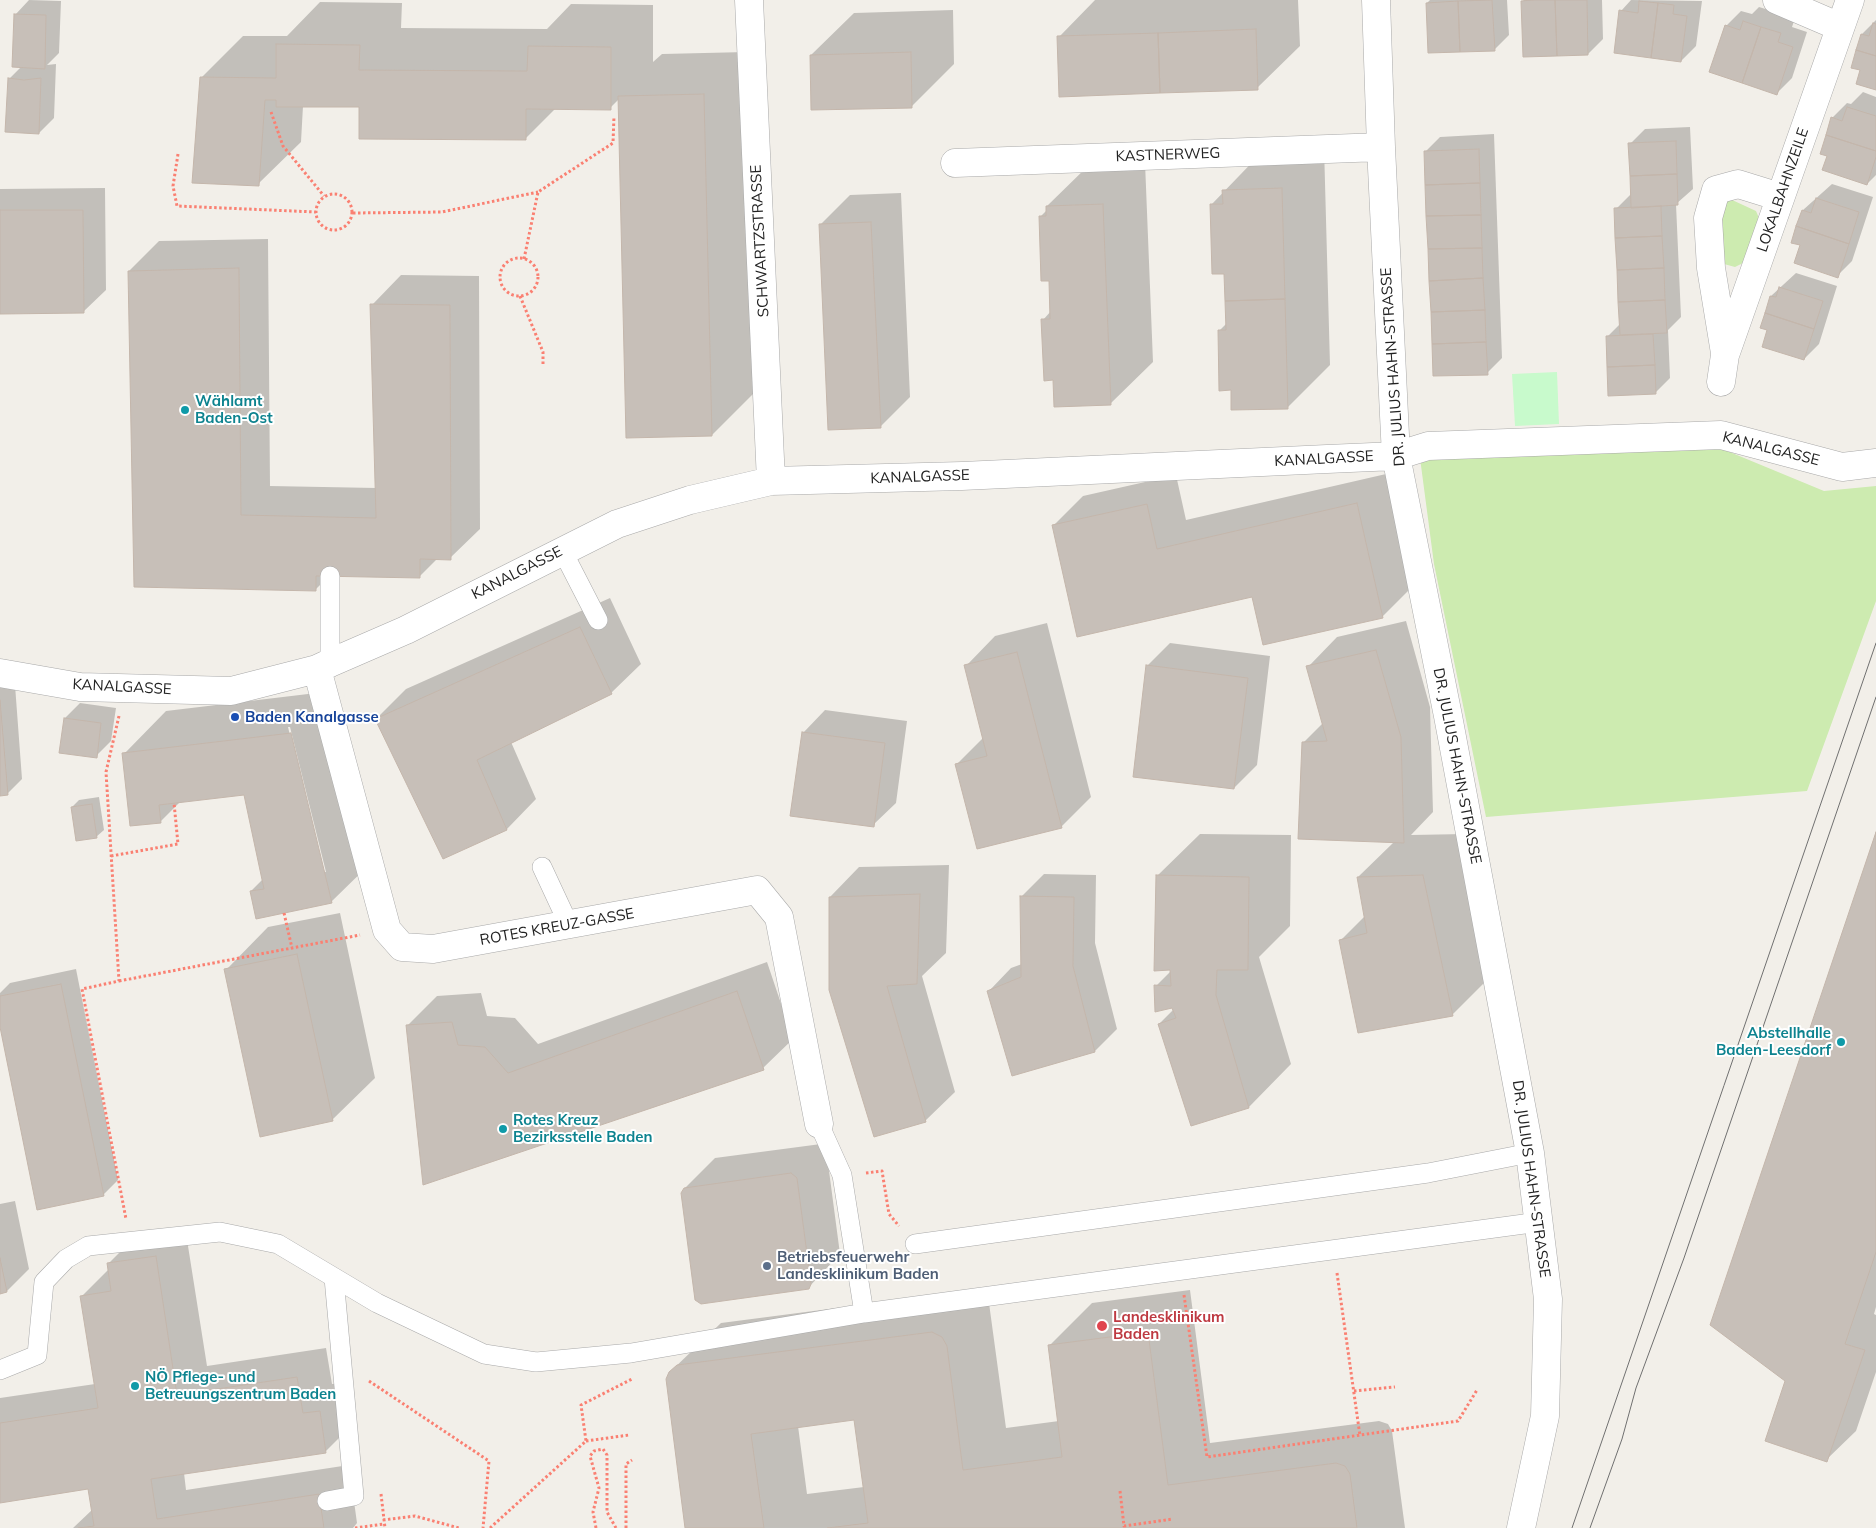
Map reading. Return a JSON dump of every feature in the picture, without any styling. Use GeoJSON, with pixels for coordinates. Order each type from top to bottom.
{"type":"FeatureCollection","features":[{"type":"Feature","properties":{"kind":"street","name":"SCHWARTZSTRASSE"},"geometry":{"type":"LineString","coordinates":[[749,0],[772,481]]}},
{"type":"Feature","properties":{"kind":"street","name":"DR. JULIUS HAHN-STRASSE"},"geometry":{"type":"LineString","coordinates":[[1376,0],[1396,456],[1448,716],[1530,1153],[1548,1299],[1545,1416],[1521,1528]]}},
{"type":"Feature","properties":{"kind":"street"},"geometry":{"type":"LineString","coordinates":[[1778,0],[1840,27]]}},
{"type":"Feature","properties":{"kind":"street","name":"LOKALBAHNZEILE"},"geometry":{"type":"LineString","coordinates":[[1721,382],[1725,354],[1850,0]]}},
{"type":"Feature","properties":{"kind":"street","name":"KASTNERWEG"},"geometry":{"type":"LineString","coordinates":[[955,164],[1381,147]]}},
{"type":"Feature","properties":{"kind":"street"},"geometry":{"type":"LineString","coordinates":[[1725,354],[1710,258],[1708,218],[1716,190],[1738,184],[1780,197]]}},
{"type":"Feature","properties":{"kind":"street","name":"KANALGASSE"},"geometry":{"type":"LineString","coordinates":[[0,672],[80,687],[231,691],[323,666],[406,630],[562,550],[626,521],[690,500],[772,481],[962,476],[1396,456],[1428,446],[1721,435],[1842,467],[1876,463]]}},
{"type":"Feature","properties":{"kind":"street","name":"ROTES KREUZ-GASSE"},"geometry":{"type":"LineString","coordinates":[[323,666],[388,930],[402,947],[433,949],[757,890],[779,917],[819,1124]]}},
{"type":"Feature","properties":{"kind":"lane"},"geometry":{"type":"LineString","coordinates":[[562,550],[598,620]]}},
{"type":"Feature","properties":{"kind":"lane"},"geometry":{"type":"LineString","coordinates":[[323,666],[330,576]]}},
{"type":"Feature","properties":{"kind":"lane"},"geometry":{"type":"LineString","coordinates":[[542,867],[569,925]]}},
{"type":"Feature","properties":{"kind":"lane"},"geometry":{"type":"LineString","coordinates":[[819,1124],[842,1175],[864,1313]]}},
{"type":"Feature","properties":{"kind":"lane"},"geometry":{"type":"LineString","coordinates":[[914,1244],[1428,1173],[1530,1153]]}},
{"type":"Feature","properties":{"kind":"lane"},"geometry":{"type":"LineString","coordinates":[[0,1370],[36,1355],[44,1282],[66,1259],[88,1246],[220,1232],[278,1244],[377,1303],[484,1354],[536,1362],[631,1353],[864,1313],[1539,1222]]}},
{"type":"Feature","properties":{"kind":"lane"},"geometry":{"type":"LineString","coordinates":[[327,1501],[354,1496],[334,1278]]}},
{"type":"Feature","properties":{"kind":"path"},"geometry":{"type":"LineString","coordinates":[[271,112],[283,146],[324,196]]}},
{"type":"Feature","properties":{"kind":"path"},"geometry":{"type":"LineString","coordinates":[[353,213],[442,212],[538,192],[612,143],[614,116]]}},
{"type":"Feature","properties":{"kind":"path"},"geometry":{"type":"LineString","coordinates":[[178,154],[173,186],[177,206],[316,212]]}},
{"type":"Feature","properties":{"kind":"path"},"geometry":{"type":"LineString","coordinates":[[524,259],[538,192]]}},
{"type":"Feature","properties":{"kind":"path"},"geometry":{"type":"LineString","coordinates":[[336,194],[346,198],[352,207],[353,213],[348,225],[336,230],[324,227],[320,223],[316,212],[317,205],[324,196],[336,194]]}},
{"type":"Feature","properties":{"kind":"path"},"geometry":{"type":"LineString","coordinates":[[524,259],[534,265],[537,270],[537,282],[531,291],[520,296],[508,292],[504,288],[500,275],[506,264],[511,260],[524,259]]}},
{"type":"Feature","properties":{"kind":"path"},"geometry":{"type":"LineString","coordinates":[[520,296],[543,352],[543,366]]}},
{"type":"Feature","properties":{"kind":"path"},"geometry":{"type":"LineString","coordinates":[[119,981],[106,772],[125,688]]}},
{"type":"Feature","properties":{"kind":"path"},"geometry":{"type":"LineString","coordinates":[[111,856],[178,844],[174,803]]}},
{"type":"Feature","properties":{"kind":"path"},"geometry":{"type":"LineString","coordinates":[[284,913],[292,948]]}},
{"type":"Feature","properties":{"kind":"path"},"geometry":{"type":"LineString","coordinates":[[131,1242],[82,989],[388,930]]}},
{"type":"Feature","properties":{"kind":"path"},"geometry":{"type":"LineString","coordinates":[[882,1171],[889,1214]]}},
{"type":"Feature","properties":{"kind":"path"},"geometry":{"type":"LineString","coordinates":[[1333,1250],[1360,1436]]}},
{"type":"Feature","properties":{"kind":"path"},"geometry":{"type":"LineString","coordinates":[[1180,1271],[1208,1457],[1458,1422],[1477,1390]]}},
{"type":"Feature","properties":{"kind":"path"},"geometry":{"type":"LineString","coordinates":[[586,1441],[581,1405],[634,1378],[631,1353]]}},
{"type":"Feature","properties":{"kind":"path"},"geometry":{"type":"LineString","coordinates":[[368,1373],[369,1382],[489,1461],[484,1528]]}},
{"type":"Feature","properties":{"kind":"path"},"geometry":{"type":"LineString","coordinates":[[1354,1391],[1395,1387]]}},
{"type":"Feature","properties":{"kind":"path"},"geometry":{"type":"LineString","coordinates":[[490,1528],[586,1441],[629,1435]]}},
{"type":"Feature","properties":{"kind":"path"},"geometry":{"type":"LineString","coordinates":[[596,1528],[593,1512],[599,1488],[590,1456],[594,1451],[603,1449],[607,1455],[608,1512],[616,1528]]}},
{"type":"Feature","properties":{"kind":"path"},"geometry":{"type":"LineString","coordinates":[[626,1528],[626,1464],[632,1460]]}},
{"type":"Feature","properties":{"kind":"path"},"geometry":{"type":"LineString","coordinates":[[1120,1491],[1124,1526],[1173,1518]]}},
{"type":"Feature","properties":{"kind":"path"},"geometry":{"type":"LineString","coordinates":[[355,1528],[415,1516],[459,1528]]}},
{"type":"Feature","properties":{"kind":"green space"},"geometry":{"type":"Polygon","coordinates":[[[1730,199],[1756,211],[1759,218],[1743,263],[1735,267],[1724,264],[1720,208],[1730,199]]]}},
{"type":"Feature","properties":{"kind":"green space"},"geometry":{"type":"Polygon","coordinates":[[[1557,372],[1559,424],[1515,426],[1512,374],[1557,372]]]}},
{"type":"Feature","properties":{"kind":"green space"},"geometry":{"type":"Polygon","coordinates":[[[1720,448],[1824,491],[1876,486],[1876,601],[1807,791],[1486,817],[1434,564],[1420,458],[1720,448]]]}},
{"type":"Feature","properties":{"kind":"building"},"geometry":{"type":"Polygon","coordinates":[[[1492,0],[1495,51],[1460,52],[1458,1],[1492,0]]]}},
{"type":"Feature","properties":{"kind":"building"},"geometry":{"type":"Polygon","coordinates":[[[1555,0],[1557,56],[1523,57],[1521,1],[1555,0]]]}},
{"type":"Feature","properties":{"kind":"building"},"geometry":{"type":"Polygon","coordinates":[[[1555,0],[1587,0],[1588,55],[1557,56],[1555,0]]]}},
{"type":"Feature","properties":{"kind":"building"},"geometry":{"type":"Polygon","coordinates":[[[1458,1],[1460,52],[1428,53],[1426,3],[1458,1]]]}},
{"type":"Feature","properties":{"kind":"building"},"geometry":{"type":"Polygon","coordinates":[[[1639,1],[1658,3],[1651,58],[1614,53],[1619,10],[1638,13],[1639,1]]]}},
{"type":"Feature","properties":{"kind":"building"},"geometry":{"type":"Polygon","coordinates":[[[1658,3],[1674,5],[1673,14],[1687,16],[1681,62],[1651,58],[1658,3]]]}},
{"type":"Feature","properties":{"kind":"building"},"geometry":{"type":"Polygon","coordinates":[[[14,14],[46,15],[45,69],[12,67],[14,14]]]}},
{"type":"Feature","properties":{"kind":"building"},"geometry":{"type":"Polygon","coordinates":[[[1743,21],[1761,27],[1742,83],[1709,72],[1725,25],[1740,30],[1743,21]]]}},
{"type":"Feature","properties":{"kind":"building"},"geometry":{"type":"Polygon","coordinates":[[[1873,23],[1876,24],[1876,56],[1856,50],[1861,34],[1869,36],[1873,23]]]}},
{"type":"Feature","properties":{"kind":"building"},"geometry":{"type":"Polygon","coordinates":[[[1761,27],[1781,33],[1778,42],[1793,47],[1777,95],[1742,83],[1761,27]]]}},
{"type":"Feature","properties":{"kind":"building"},"geometry":{"type":"Polygon","coordinates":[[[1256,29],[1258,90],[1160,93],[1158,33],[1256,29]]]}},
{"type":"Feature","properties":{"kind":"building"},"geometry":{"type":"Polygon","coordinates":[[[1158,33],[1160,93],[1059,97],[1057,36],[1158,33]]]}},
{"type":"Feature","properties":{"kind":"building"},"geometry":{"type":"Polygon","coordinates":[[[276,44],[360,45],[359,70],[527,71],[528,46],[611,47],[611,110],[526,109],[526,140],[359,139],[359,107],[276,107],[276,100],[265,100],[259,186],[192,183],[200,77],[276,78],[276,44]]]}},
{"type":"Feature","properties":{"kind":"building"},"geometry":{"type":"Polygon","coordinates":[[[1856,50],[1876,56],[1876,90],[1856,84],[1860,70],[1851,68],[1856,50]]]}},
{"type":"Feature","properties":{"kind":"building"},"geometry":{"type":"Polygon","coordinates":[[[911,52],[912,108],[811,110],[810,55],[911,52]]]}},
{"type":"Feature","properties":{"kind":"building"},"geometry":{"type":"Polygon","coordinates":[[[8,78],[24,80],[41,78],[39,134],[5,132],[8,78]]]}},
{"type":"Feature","properties":{"kind":"building"},"geometry":{"type":"Polygon","coordinates":[[[704,94],[712,436],[626,438],[618,96],[704,94]]]}},
{"type":"Feature","properties":{"kind":"building"},"geometry":{"type":"Polygon","coordinates":[[[1847,107],[1876,116],[1876,151],[1826,135],[1831,117],[1842,121],[1847,107]]]}},
{"type":"Feature","properties":{"kind":"building"},"geometry":{"type":"Polygon","coordinates":[[[1826,135],[1876,151],[1876,157],[1867,185],[1822,170],[1827,156],[1820,154],[1826,135]]]}},
{"type":"Feature","properties":{"kind":"building"},"geometry":{"type":"Polygon","coordinates":[[[1676,141],[1677,174],[1630,176],[1628,143],[1676,141]]]}},
{"type":"Feature","properties":{"kind":"building"},"geometry":{"type":"Polygon","coordinates":[[[1479,149],[1480,183],[1425,185],[1424,151],[1479,149]]]}},
{"type":"Feature","properties":{"kind":"building"},"geometry":{"type":"Polygon","coordinates":[[[1677,174],[1678,205],[1631,208],[1630,176],[1677,174]]]}},
{"type":"Feature","properties":{"kind":"building"},"geometry":{"type":"Polygon","coordinates":[[[1480,183],[1481,215],[1426,216],[1425,185],[1480,183]]]}},
{"type":"Feature","properties":{"kind":"building"},"geometry":{"type":"Polygon","coordinates":[[[1282,188],[1285,299],[1225,301],[1224,274],[1212,274],[1210,204],[1223,204],[1222,190],[1282,188]]]}},
{"type":"Feature","properties":{"kind":"building"},"geometry":{"type":"Polygon","coordinates":[[[1816,198],[1859,212],[1849,244],[1796,226],[1802,210],[1811,213],[1816,198]]]}},
{"type":"Feature","properties":{"kind":"building"},"geometry":{"type":"Polygon","coordinates":[[[1103,204],[1111,405],[1054,407],[1053,380],[1044,381],[1041,319],[1050,319],[1049,281],[1041,281],[1039,216],[1046,216],[1046,206],[1103,204]]]}},
{"type":"Feature","properties":{"kind":"building"},"geometry":{"type":"Polygon","coordinates":[[[1661,206],[1662,236],[1615,238],[1614,208],[1661,206]]]}},
{"type":"Feature","properties":{"kind":"building"},"geometry":{"type":"Polygon","coordinates":[[[0,210],[83,210],[84,313],[0,314],[0,210]]]}},
{"type":"Feature","properties":{"kind":"building"},"geometry":{"type":"Polygon","coordinates":[[[1481,215],[1482,248],[1428,249],[1426,216],[1481,215]]]}},
{"type":"Feature","properties":{"kind":"building"},"geometry":{"type":"Polygon","coordinates":[[[871,222],[881,428],[828,430],[819,224],[871,222]]]}},
{"type":"Feature","properties":{"kind":"building"},"geometry":{"type":"Polygon","coordinates":[[[1796,226],[1849,244],[1838,278],[1794,263],[1800,245],[1791,243],[1796,226]]]}},
{"type":"Feature","properties":{"kind":"building"},"geometry":{"type":"Polygon","coordinates":[[[1662,236],[1664,268],[1617,270],[1615,238],[1662,236]]]}},
{"type":"Feature","properties":{"kind":"building"},"geometry":{"type":"Polygon","coordinates":[[[1482,248],[1483,278],[1429,281],[1428,249],[1482,248]]]}},
{"type":"Feature","properties":{"kind":"building","name":"Wählamt Baden-Ost"},"geometry":{"type":"Polygon","coordinates":[[[239,268],[241,515],[376,518],[370,304],[450,305],[451,560],[420,559],[420,578],[316,576],[316,591],[134,587],[128,271],[239,268]]]}},
{"type":"Feature","properties":{"kind":"building"},"geometry":{"type":"Polygon","coordinates":[[[1664,268],[1665,300],[1618,302],[1617,270],[1664,268]]]}},
{"type":"Feature","properties":{"kind":"building"},"geometry":{"type":"Polygon","coordinates":[[[1483,278],[1485,310],[1431,312],[1429,281],[1483,278]]]}},
{"type":"Feature","properties":{"kind":"building"},"geometry":{"type":"Polygon","coordinates":[[[1779,287],[1823,301],[1814,329],[1765,313],[1770,296],[1776,297],[1779,287]]]}},
{"type":"Feature","properties":{"kind":"building"},"geometry":{"type":"Polygon","coordinates":[[[1285,299],[1288,409],[1231,410],[1231,390],[1219,391],[1218,330],[1226,330],[1225,301],[1285,299]]]}},
{"type":"Feature","properties":{"kind":"building"},"geometry":{"type":"Polygon","coordinates":[[[1665,300],[1667,333],[1620,335],[1618,302],[1665,300]]]}},
{"type":"Feature","properties":{"kind":"building"},"geometry":{"type":"Polygon","coordinates":[[[1485,310],[1486,342],[1432,344],[1431,312],[1485,310]]]}},
{"type":"Feature","properties":{"kind":"building"},"geometry":{"type":"Polygon","coordinates":[[[1765,313],[1814,329],[1804,360],[1762,347],[1767,330],[1760,328],[1765,313]]]}},
{"type":"Feature","properties":{"kind":"building"},"geometry":{"type":"Polygon","coordinates":[[[1653,334],[1655,365],[1607,367],[1606,336],[1653,334]]]}},
{"type":"Feature","properties":{"kind":"building"},"geometry":{"type":"Polygon","coordinates":[[[1486,342],[1488,375],[1433,376],[1432,344],[1486,342]]]}},
{"type":"Feature","properties":{"kind":"building"},"geometry":{"type":"Polygon","coordinates":[[[1655,365],[1656,394],[1608,396],[1607,367],[1655,365]]]}},
{"type":"Feature","properties":{"kind":"building"},"geometry":{"type":"Polygon","coordinates":[[[1357,503],[1383,618],[1263,645],[1252,597],[1077,637],[1052,525],[1147,504],[1157,549],[1357,503]]]}},
{"type":"Feature","properties":{"kind":"building"},"geometry":{"type":"Polygon","coordinates":[[[580,627],[612,694],[477,760],[507,830],[443,859],[375,719],[580,627]]]}},
{"type":"Feature","properties":{"kind":"building"},"geometry":{"type":"Polygon","coordinates":[[[1376,650],[1401,737],[1404,843],[1298,839],[1302,742],[1327,741],[1306,666],[1376,650]]]}},
{"type":"Feature","properties":{"kind":"building"},"geometry":{"type":"Polygon","coordinates":[[[1017,652],[1062,828],[977,849],[955,764],[987,756],[964,665],[1017,652]]]}},
{"type":"Feature","properties":{"kind":"building"},"geometry":{"type":"Polygon","coordinates":[[[1146,665],[1248,678],[1234,789],[1133,777],[1146,665]]]}},
{"type":"Feature","properties":{"kind":"building"},"geometry":{"type":"Polygon","coordinates":[[[0,700],[8,795],[0,796],[0,700]]]}},
{"type":"Feature","properties":{"kind":"building"},"geometry":{"type":"Polygon","coordinates":[[[64,718],[101,723],[97,758],[59,753],[64,718]]]}},
{"type":"Feature","properties":{"kind":"building"},"geometry":{"type":"Polygon","coordinates":[[[802,732],[885,743],[874,827],[790,816],[802,732]]]}},
{"type":"Feature","properties":{"kind":"building"},"geometry":{"type":"Polygon","coordinates":[[[291,733],[332,903],[256,919],[250,891],[264,889],[244,795],[159,805],[161,823],[130,826],[122,753],[291,733]]]}},
{"type":"Feature","properties":{"kind":"building"},"geometry":{"type":"Polygon","coordinates":[[[92,804],[97,838],[76,841],[71,807],[92,804]]]}},
{"type":"Feature","properties":{"kind":"building","name":"Abstellhalle Baden-Leesdorf"},"geometry":{"type":"Polygon","coordinates":[[[1876,832],[1876,1252],[1845,1344],[1865,1350],[1827,1462],[1765,1441],[1785,1381],[1710,1325],[1876,832]]]}},
{"type":"Feature","properties":{"kind":"building"},"geometry":{"type":"Polygon","coordinates":[[[1156,875],[1249,877],[1248,970],[1217,970],[1216,995],[1249,1108],[1191,1126],[1158,1024],[1176,1018],[1172,1008],[1155,1012],[1154,985],[1171,986],[1170,970],[1154,971],[1156,875]]]}},
{"type":"Feature","properties":{"kind":"building"},"geometry":{"type":"Polygon","coordinates":[[[1423,875],[1453,1016],[1358,1033],[1339,940],[1367,933],[1357,877],[1423,875]]]}},
{"type":"Feature","properties":{"kind":"building"},"geometry":{"type":"Polygon","coordinates":[[[920,894],[917,984],[887,986],[926,1122],[874,1137],[829,990],[829,897],[920,894]]]}},
{"type":"Feature","properties":{"kind":"building"},"geometry":{"type":"Polygon","coordinates":[[[1020,896],[1074,897],[1073,966],[1095,1052],[1012,1076],[987,991],[1021,977],[1020,896]]]}},
{"type":"Feature","properties":{"kind":"building"},"geometry":{"type":"Polygon","coordinates":[[[297,954],[333,1121],[260,1137],[224,969],[297,954]]]}},
{"type":"Feature","properties":{"kind":"building"},"geometry":{"type":"Polygon","coordinates":[[[61,984],[104,1196],[37,1210],[0,1027],[0,996],[61,984]]]}},
{"type":"Feature","properties":{"kind":"building","name":"Rotes Kreuz Bezirksstelle Baden"},"geometry":{"type":"Polygon","coordinates":[[[737,991],[764,1070],[423,1185],[406,1025],[452,1022],[458,1045],[485,1047],[508,1073],[737,991]]]}},
{"type":"Feature","properties":{"kind":"building"},"geometry":{"type":"Polygon","coordinates":[[[791,1173],[797,1178],[811,1284],[809,1289],[701,1304],[695,1300],[681,1193],[684,1188],[791,1173]]]}},
{"type":"Feature","properties":{"kind":"building","name":"NÖ Pflege- und Betreuungszentrum Baden"},"geometry":{"type":"Polygon","coordinates":[[[156,1256],[177,1395],[297,1377],[303,1413],[320,1411],[326,1453],[151,1479],[157,1519],[319,1494],[324,1528],[78,1528],[94,1526],[88,1489],[0,1503],[0,1423],[98,1408],[80,1296],[111,1291],[107,1263],[156,1256]]]}},
{"type":"Feature","properties":{"kind":"building"},"geometry":{"type":"Polygon","coordinates":[[[0,1258],[7,1292],[0,1294],[0,1258]]]}},
{"type":"Feature","properties":{"kind":"building","name":"Landesklinikum Baden"},"geometry":{"type":"Polygon","coordinates":[[[932,1332],[942,1337],[947,1346],[963,1470],[1062,1457],[1048,1345],[1148,1332],[1168,1485],[1336,1463],[1345,1466],[1350,1474],[1357,1528],[827,1528],[868,1523],[854,1420],[751,1434],[764,1528],[685,1528],[666,1379],[669,1372],[677,1365],[932,1332]]]}},
{"type":"Feature","properties":{"kind":"tram line"},"geometry":{"type":"LineString","coordinates":[[1572,1528],[1876,643]]}},
{"type":"Feature","properties":{"kind":"tram line"},"geometry":{"type":"LineString","coordinates":[[1590,1528],[1622,1439],[1636,1388],[1684,1258],[1876,697]]}},
{"type":"Feature","properties":{"kind":"place","name":"Wählamt Baden-Ost"},"geometry":{"type":"Point","coordinates":[185,410]}},
{"type":"Feature","properties":{"kind":"place","name":"Baden Kanalgasse"},"geometry":{"type":"Point","coordinates":[235,717]}},
{"type":"Feature","properties":{"kind":"place","name":"Abstellhalle Baden-Leesdorf"},"geometry":{"type":"Point","coordinates":[1841,1042]}},
{"type":"Feature","properties":{"kind":"place","name":"Rotes Kreuz Bezirksstelle Baden"},"geometry":{"type":"Point","coordinates":[503,1129]}},
{"type":"Feature","properties":{"kind":"place","name":"Betriebsfeuerwehr Landesklinikum Baden"},"geometry":{"type":"Point","coordinates":[767,1266]}},
{"type":"Feature","properties":{"kind":"place","name":"Landesklinikum Baden"},"geometry":{"type":"Point","coordinates":[1102,1326]}},
{"type":"Feature","properties":{"kind":"place","name":"NÖ Pflege- und Betreuungszentrum Baden"},"geometry":{"type":"Point","coordinates":[135,1386]}}]}
